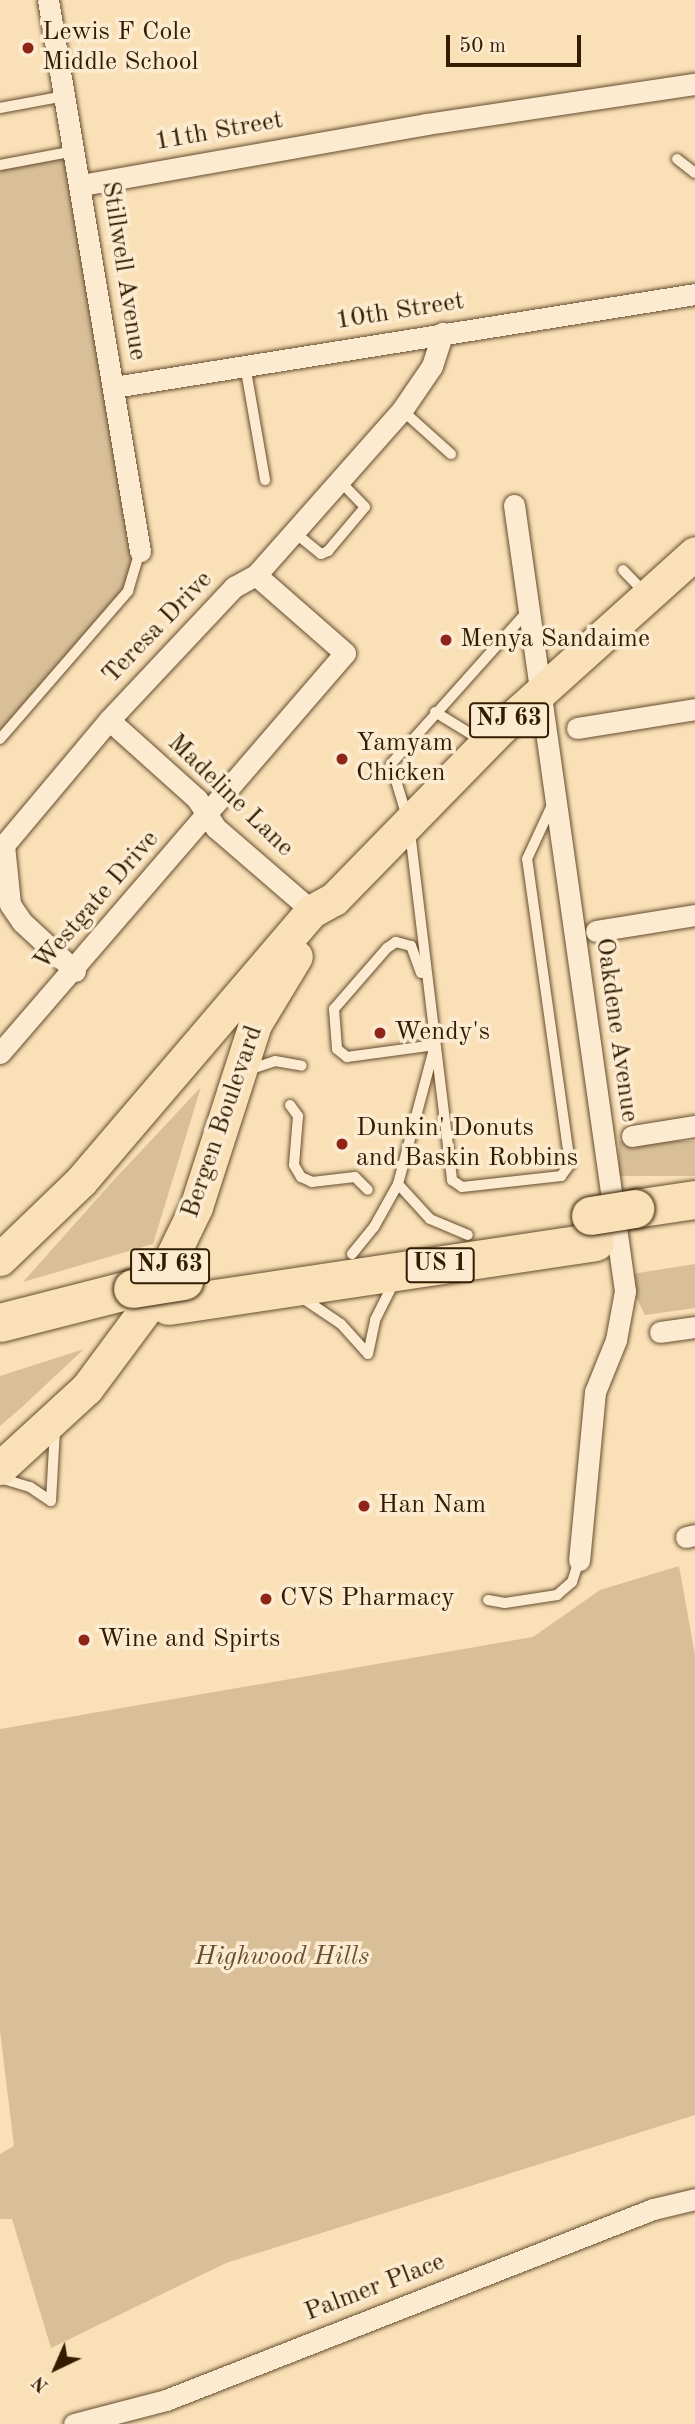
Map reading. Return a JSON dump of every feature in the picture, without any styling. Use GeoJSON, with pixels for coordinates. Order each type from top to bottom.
{"type":"FeatureCollection","features":[{"type":"Feature","properties":{"kind":"highway","name":"US 1"},"geometry":{"type":"LineString","coordinates":[[176,1293],[286,1288],[400,1271],[637,1222],[695,1200]]}},
{"type":"Feature","properties":{"kind":"highway","name":"US 1"},"geometry":{"type":"LineString","coordinates":[[637,1222],[695,1227]]}},
{"type":"Feature","properties":{"kind":"highway","name":"US 1"},"geometry":{"type":"LineString","coordinates":[[0,1323],[176,1293],[352,1254],[468,1235],[593,1229]]}},
{"type":"Feature","properties":{"kind":"highway","name":"US 1"},"geometry":{"type":"LineString","coordinates":[[0,1347],[126,1301]]}},
{"type":"Feature","properties":{"kind":"main road","name":"Bergen Boulevard"},"geometry":{"type":"LineString","coordinates":[[0,1259],[81,1181],[323,905],[538,693],[695,553]]}},
{"type":"Feature","properties":{"kind":"main road","name":"Bergen Boulevard"},"geometry":{"type":"LineString","coordinates":[[0,1468],[59,1418],[118,1350],[169,1267],[201,1195],[232,1087],[260,1012],[325,920],[323,905]]}},
{"type":"Feature","properties":{"kind":"street","name":"Stillwell Avenue"},"geometry":{"type":"LineString","coordinates":[[48,0],[140,551]]}},
{"type":"Feature","properties":{"kind":"street","name":"11th Street"},"geometry":{"type":"LineString","coordinates":[[81,185],[367,135],[695,83]]}},
{"type":"Feature","properties":{"kind":"street","name":"10th Street"},"geometry":{"type":"LineString","coordinates":[[114,387],[443,332],[695,294]]}},
{"type":"Feature","properties":{"kind":"street","name":"Teresa Drive"},"geometry":{"type":"LineString","coordinates":[[75,971],[22,922],[10,904],[4,845],[109,720],[234,587],[256,575],[402,410],[432,366],[443,332]]}},
{"type":"Feature","properties":{"kind":"street","name":"Oakdene Avenue"},"geometry":{"type":"LineString","coordinates":[[514,505],[538,693],[625,1291],[616,1340],[595,1392],[579,1560]]}},
{"type":"Feature","properties":{"kind":"street","name":"Westgate Drive"},"geometry":{"type":"LineString","coordinates":[[1,1049],[75,971],[345,653],[256,575]]}},
{"type":"Feature","properties":{"kind":"street"},"geometry":{"type":"LineString","coordinates":[[576,728],[695,709]]}},
{"type":"Feature","properties":{"kind":"street","name":"Madeline Lane"},"geometry":{"type":"LineString","coordinates":[[109,720],[197,799],[208,816],[323,905]]}},
{"type":"Feature","properties":{"kind":"street"},"geometry":{"type":"LineString","coordinates":[[596,931],[695,915]]}},
{"type":"Feature","properties":{"kind":"street"},"geometry":{"type":"LineString","coordinates":[[632,1136],[695,1126]]}},
{"type":"Feature","properties":{"kind":"street"},"geometry":{"type":"LineString","coordinates":[[660,1332],[695,1327]]}},
{"type":"Feature","properties":{"kind":"street","name":"Palmer Place"},"geometry":{"type":"LineString","coordinates":[[74,2424],[166,2400],[653,2209],[695,2199]]}},
{"type":"Feature","properties":{"kind":"lane"},"geometry":{"type":"LineString","coordinates":[[0,108],[65,96]]}},
{"type":"Feature","properties":{"kind":"lane"},"geometry":{"type":"LineString","coordinates":[[0,165],[75,151]]}},
{"type":"Feature","properties":{"kind":"lane"},"geometry":{"type":"LineString","coordinates":[[677,159],[695,173]]}},
{"type":"Feature","properties":{"kind":"lane"},"geometry":{"type":"LineString","coordinates":[[245,366],[265,480]]}},
{"type":"Feature","properties":{"kind":"lane"},"geometry":{"type":"LineString","coordinates":[[402,410],[451,454]]}},
{"type":"Feature","properties":{"kind":"lane"},"geometry":{"type":"LineString","coordinates":[[294,532],[321,554],[328,551],[365,507],[339,480]]}},
{"type":"Feature","properties":{"kind":"lane"},"geometry":{"type":"LineString","coordinates":[[0,739],[128,591],[140,551]]}},
{"type":"Feature","properties":{"kind":"lane"},"geometry":{"type":"LineString","coordinates":[[623,570],[646,594]]}},
{"type":"Feature","properties":{"kind":"lane"},"geometry":{"type":"LineString","coordinates":[[528,611],[391,764],[409,821],[435,1045],[456,1185],[561,1176],[570,1164],[527,859],[555,800]]}},
{"type":"Feature","properties":{"kind":"lane"},"geometry":{"type":"LineString","coordinates":[[435,712],[486,743]]}},
{"type":"Feature","properties":{"kind":"lane"},"geometry":{"type":"LineString","coordinates":[[431,1009],[415,950],[396,943],[336,1005],[332,1016],[337,1049],[343,1057],[435,1045]]}},
{"type":"Feature","properties":{"kind":"lane"},"geometry":{"type":"LineString","coordinates":[[352,1254],[374,1227],[398,1184],[435,1045]]}},
{"type":"Feature","properties":{"kind":"lane"},"geometry":{"type":"LineString","coordinates":[[232,1087],[250,1067],[262,1062],[302,1066]]}},
{"type":"Feature","properties":{"kind":"lane"},"geometry":{"type":"LineString","coordinates":[[290,1105],[298,1116],[294,1165],[301,1177],[312,1182],[355,1177],[368,1190]]}},
{"type":"Feature","properties":{"kind":"lane"},"geometry":{"type":"LineString","coordinates":[[398,1184],[421,1212],[468,1235]]}},
{"type":"Feature","properties":{"kind":"lane"},"geometry":{"type":"LineString","coordinates":[[286,1288],[341,1324],[368,1354],[379,1309],[400,1271]]}},
{"type":"Feature","properties":{"kind":"lane"},"geometry":{"type":"LineString","coordinates":[[0,1478],[30,1487],[51,1501],[51,1451],[59,1418]]}},
{"type":"Feature","properties":{"kind":"lane"},"geometry":{"type":"LineString","coordinates":[[488,1600],[505,1603],[557,1595],[572,1582],[579,1560]]}},
{"type":"Feature","properties":{"kind":"green space"},"geometry":{"type":"Polygon","coordinates":[[[75,151],[140,551],[128,591],[0,739],[0,166],[75,151]]]}},
{"type":"Feature","properties":{"kind":"green space"},"geometry":{"type":"Polygon","coordinates":[[[201,1087],[153,1244],[23,1282],[112,1182],[201,1087]]]}},
{"type":"Feature","properties":{"kind":"green space"},"geometry":{"type":"Polygon","coordinates":[[[619,1141],[695,1141],[695,1176],[619,1176],[619,1141]]]}},
{"type":"Feature","properties":{"kind":"green space"},"geometry":{"type":"Polygon","coordinates":[[[695,1264],[695,1308],[645,1315],[625,1275],[695,1264]]]}},
{"type":"Feature","properties":{"kind":"green space"},"geometry":{"type":"Polygon","coordinates":[[[84,1349],[21,1408],[0,1426],[0,1376],[84,1349]]]}},
{"type":"Feature","properties":{"kind":"green space","name":"Highwood Hills"},"geometry":{"type":"Polygon","coordinates":[[[679,1566],[695,1655],[695,2115],[226,2263],[51,2348],[12,2219],[0,2219],[0,2154],[14,2146],[0,2031],[0,1729],[533,1637],[600,1590],[679,1566]]]}},
{"type":"Feature","properties":{"kind":"place","name":"Lewis F Cole Middle School"},"geometry":{"type":"Point","coordinates":[28,48]}},
{"type":"Feature","properties":{"kind":"place","name":"Menya Sandaime"},"geometry":{"type":"Point","coordinates":[446,640]}},
{"type":"Feature","properties":{"kind":"place","name":"Yamyam Chicken"},"geometry":{"type":"Point","coordinates":[342,759]}},
{"type":"Feature","properties":{"kind":"place","name":"Wendy's"},"geometry":{"type":"Point","coordinates":[380,1033]}},
{"type":"Feature","properties":{"kind":"place","name":"Dunkin' Donuts and Baskin Robbins"},"geometry":{"type":"Point","coordinates":[342,1144]}},
{"type":"Feature","properties":{"kind":"place","name":"Han Nam"},"geometry":{"type":"Point","coordinates":[364,1506]}},
{"type":"Feature","properties":{"kind":"place","name":"CVS Pharmacy"},"geometry":{"type":"Point","coordinates":[266,1599]}},
{"type":"Feature","properties":{"kind":"place","name":"Wine and Spirts"},"geometry":{"type":"Point","coordinates":[84,1640]}}]}
